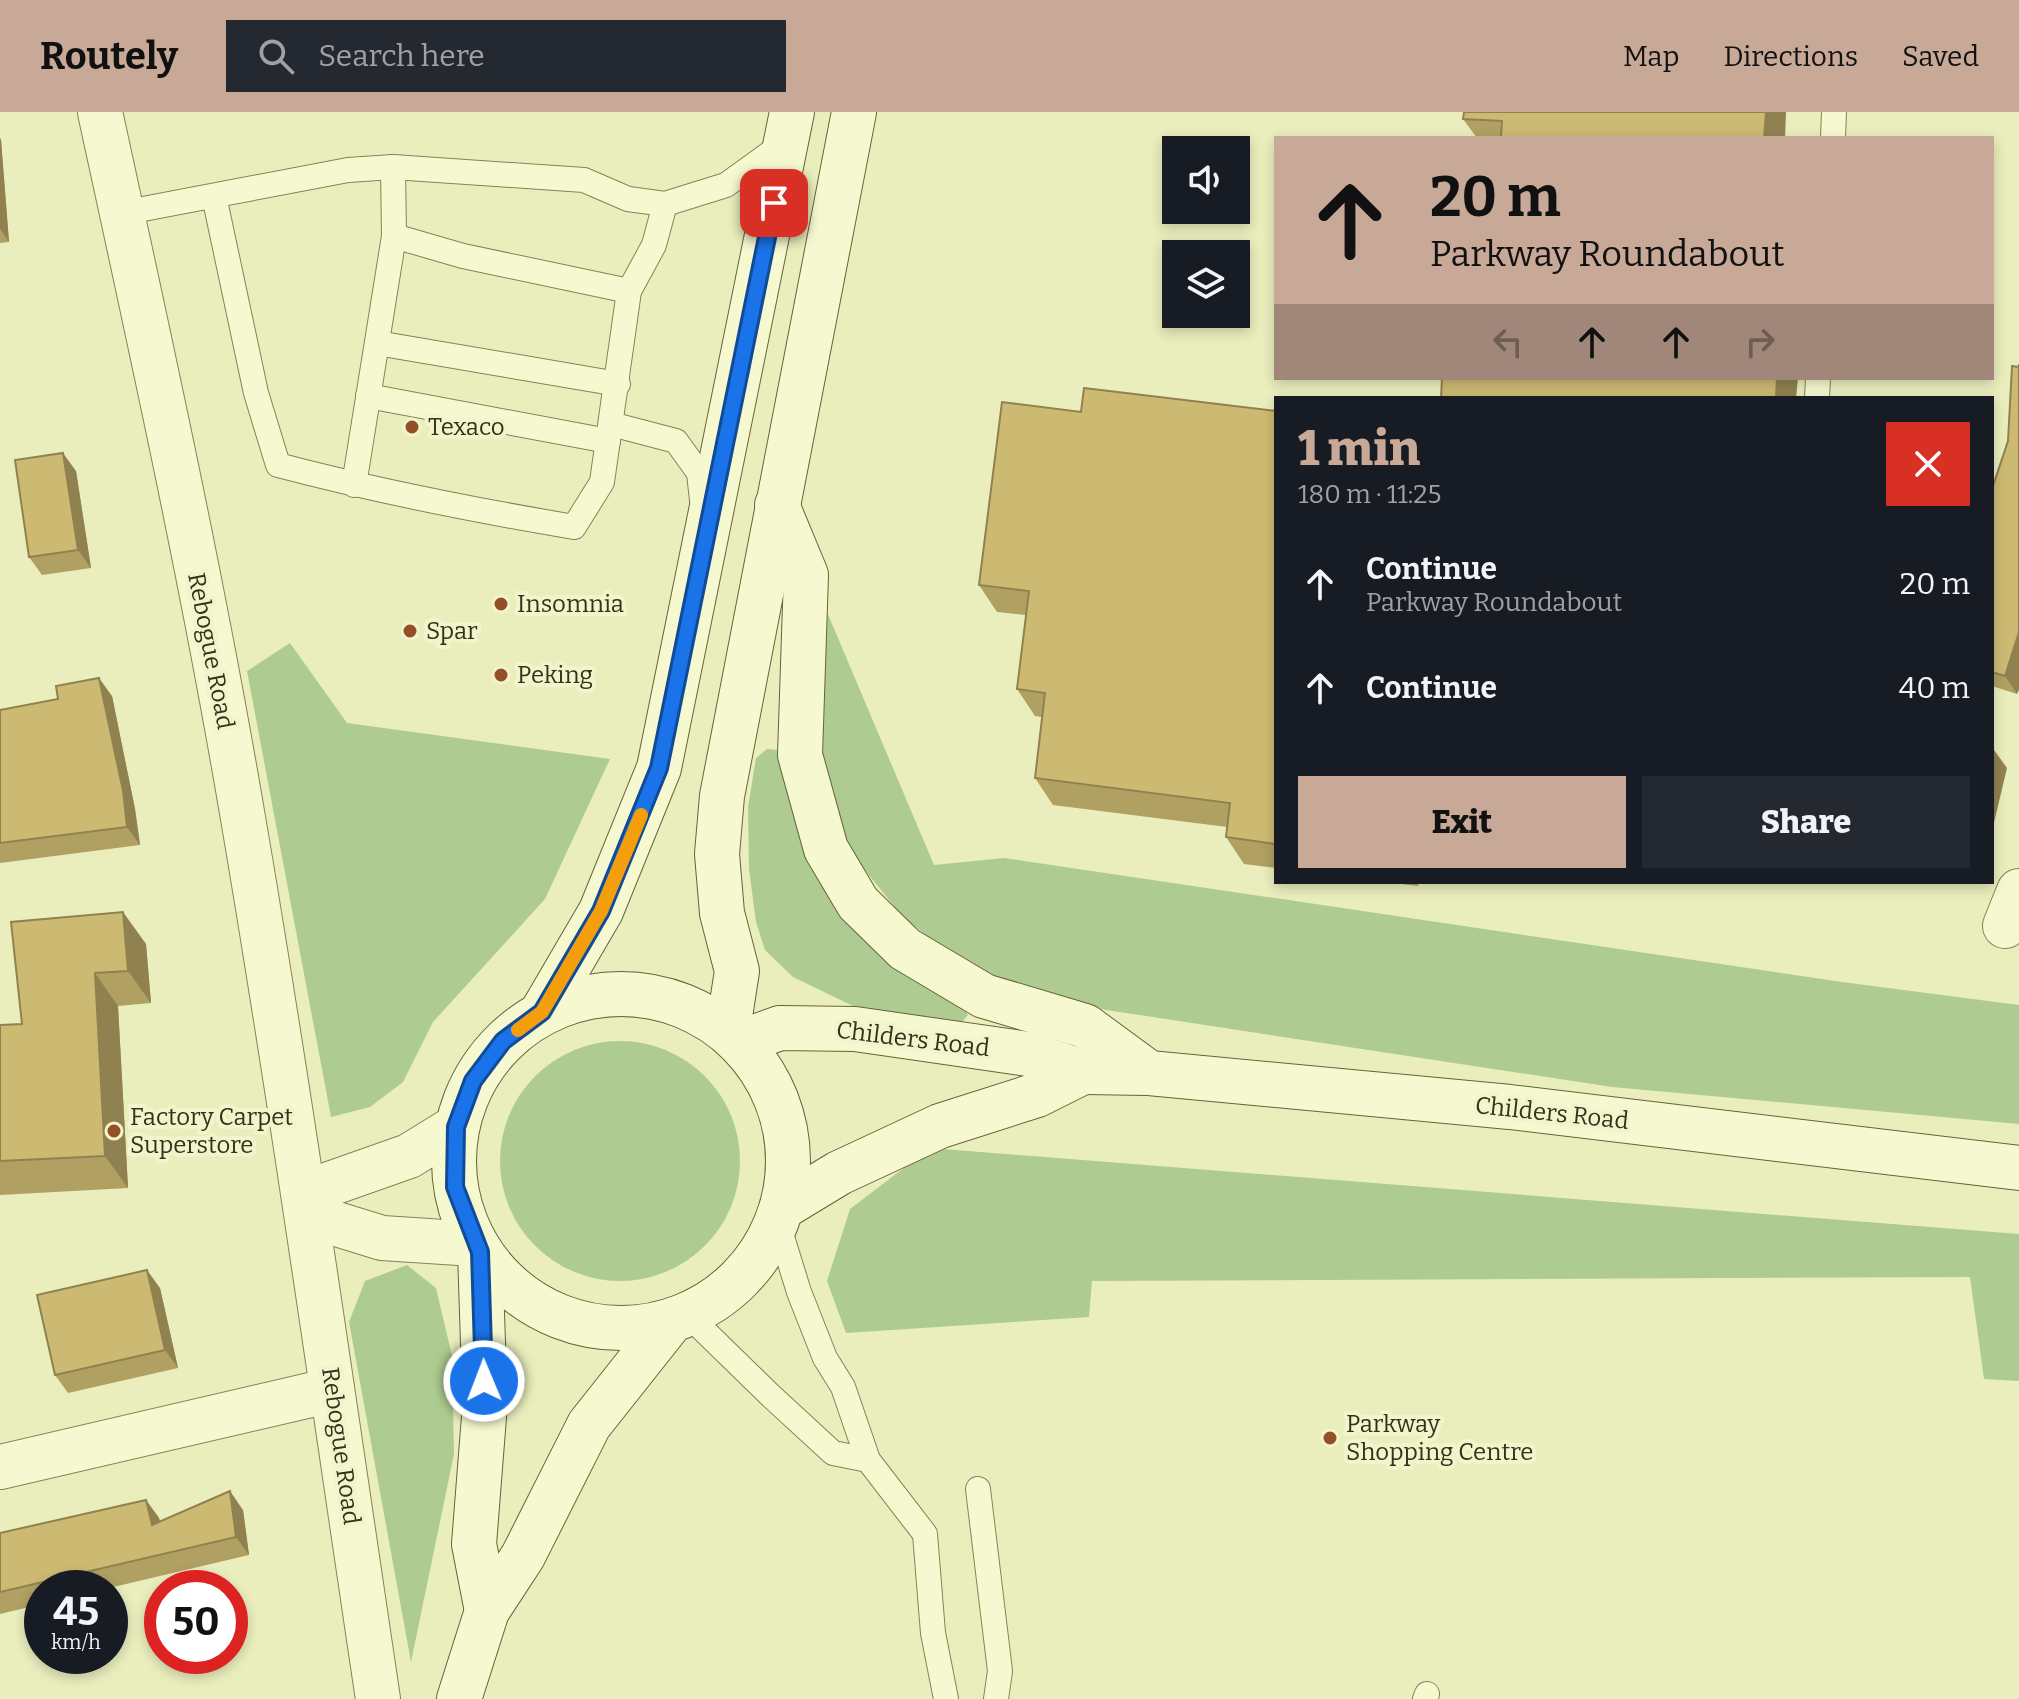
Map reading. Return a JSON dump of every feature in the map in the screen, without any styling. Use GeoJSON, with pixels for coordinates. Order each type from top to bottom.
{"type":"FeatureCollection","features":[{"type":"Feature","properties":{"kind":"main road","name":"Rebogue Road"},"geometry":{"type":"LineString","coordinates":[[100,112],[243,816],[304,1193],[378,1699]]}},
{"type":"Feature","properties":{"kind":"main road"},"geometry":{"type":"LineString","coordinates":[[735,1035],[737,971],[722,913],[718,869],[722,796],[854,112]]}},
{"type":"Feature","properties":{"kind":"main road"},"geometry":{"type":"LineString","coordinates":[[542,1012],[601,911],[659,768],[789,127]]}},
{"type":"Feature","properties":{"kind":"main road"},"geometry":{"type":"LineString","coordinates":[[777,505],[806,575],[800,755],[826,849],[858,903],[905,949],[984,996],[1085,1026],[1149,1073]]}},
{"type":"Feature","properties":{"kind":"main road"},"geometry":{"type":"LineString","coordinates":[[456,1127],[409,1156],[304,1193],[327,1221],[382,1238],[477,1248],[507,1285],[543,1310],[583,1326],[626,1330],[679,1320],[726,1293],[756,1262],[780,1216],[788,1148],[773,1091],[735,1035],[685,1005],[637,993],[588,995],[542,1012],[503,1041],[473,1081],[456,1127],[455,1187],[477,1248],[485,1404],[474,1544],[487,1611]]}},
{"type":"Feature","properties":{"kind":"main road","name":"Childers Road"},"geometry":{"type":"LineString","coordinates":[[735,1035],[780,1028],[855,1029],[1028,1054],[1083,1072],[1149,1073],[1510,1107],[2019,1168]]}},
{"type":"Feature","properties":{"kind":"main road","name":"Childers Road"},"geometry":{"type":"LineString","coordinates":[[780,1216],[839,1173],[940,1126],[1037,1095],[1083,1072]]}},
{"type":"Feature","properties":{"kind":"main road"},"geometry":{"type":"LineString","coordinates":[[459,1699],[487,1611],[523,1556],[589,1425],[679,1320]]}},
{"type":"Feature","properties":{"kind":"main road"},"geometry":{"type":"LineString","coordinates":[[0,1467],[332,1390]]}},
{"type":"Feature","properties":{"kind":"lane"},"geometry":{"type":"LineString","coordinates":[[1833,136],[1834,112]]}},
{"type":"Feature","properties":{"kind":"lane"},"geometry":{"type":"LineString","coordinates":[[122,213],[348,170],[393,167],[584,180],[628,199],[665,204],[726,185],[789,127]]}},
{"type":"Feature","properties":{"kind":"lane"},"geometry":{"type":"LineString","coordinates":[[354,485],[394,236],[393,167]]}},
{"type":"Feature","properties":{"kind":"lane"},"geometry":{"type":"LineString","coordinates":[[214,196],[256,393],[278,465],[454,507],[574,527],[602,482],[629,291],[654,245],[665,204]]}},
{"type":"Feature","properties":{"kind":"lane"},"geometry":{"type":"LineString","coordinates":[[394,236],[463,256],[629,291]]}},
{"type":"Feature","properties":{"kind":"lane"},"geometry":{"type":"LineString","coordinates":[[377,343],[618,384]]}},
{"type":"Feature","properties":{"kind":"lane"},"geometry":{"type":"LineString","coordinates":[[368,396],[676,441],[699,473],[705,542]]}},
{"type":"Feature","properties":{"kind":"lane"},"geometry":{"type":"LineString","coordinates":[[780,1216],[799,1292],[825,1358],[843,1387],[868,1460],[925,1534],[933,1633],[946,1699]]}},
{"type":"Feature","properties":{"kind":"lane"},"geometry":{"type":"LineString","coordinates":[[679,1320],[770,1395],[833,1453],[868,1460]]}},
{"type":"Feature","properties":{"kind":"lane"},"geometry":{"type":"LineString","coordinates":[[978,1489],[1000,1671],[996,1699]]}},
{"type":"Feature","properties":{"kind":"green space"},"geometry":{"type":"Polygon","coordinates":[[[824,605],[934,865],[1004,858],[1842,982],[2019,1005],[2019,1124],[1612,1087],[1041,1000],[960,962],[903,917],[850,852],[820,757],[824,605]]]}},
{"type":"Feature","properties":{"kind":"green space"},"geometry":{"type":"Polygon","coordinates":[[[290,643],[347,723],[610,759],[545,899],[433,1022],[403,1082],[370,1107],[331,1117],[247,671],[290,643]]]}},
{"type":"Feature","properties":{"kind":"green space"},"geometry":{"type":"Polygon","coordinates":[[[767,749],[779,750],[801,829],[962,1005],[968,1015],[961,1023],[853,1006],[793,977],[765,950],[756,922],[749,869],[748,807],[756,758],[767,749]]]}},
{"type":"Feature","properties":{"kind":"green space"},"geometry":{"type":"Polygon","coordinates":[[[620,1041],[643,1043],[666,1050],[687,1061],[705,1076],[720,1094],[731,1115],[738,1138],[738,1184],[731,1207],[720,1228],[705,1246],[687,1261],[666,1272],[643,1279],[620,1281],[597,1279],[574,1272],[553,1261],[535,1246],[520,1228],[509,1207],[502,1184],[500,1161],[502,1138],[509,1115],[520,1094],[535,1076],[553,1061],[574,1050],[597,1043],[620,1041]]]}},
{"type":"Feature","properties":{"kind":"green space"},"geometry":{"type":"Polygon","coordinates":[[[930,1148],[2019,1234],[2019,1381],[1984,1379],[1970,1277],[1092,1281],[1089,1317],[846,1333],[827,1281],[850,1209],[930,1148]]]}},
{"type":"Feature","properties":{"kind":"green space"},"geometry":{"type":"Polygon","coordinates":[[[407,1265],[436,1288],[452,1356],[454,1454],[411,1662],[349,1322],[365,1281],[407,1265]]]}},
{"type":"Feature","properties":{"kind":"building"},"geometry":{"type":"Polygon","coordinates":[[[1464,112],[1766,112],[1764,136],[1501,136],[1502,121],[1463,119],[1464,112]]]}},
{"type":"Feature","properties":{"kind":"building"},"geometry":{"type":"Polygon","coordinates":[[[2012,366],[2019,367],[2019,632],[2005,676],[1994,673],[1994,483],[2008,441],[2012,366]]]}},
{"type":"Feature","properties":{"kind":"building"},"geometry":{"type":"Polygon","coordinates":[[[1442,380],[1777,380],[1776,396],[1441,396],[1442,380]]]}},
{"type":"Feature","properties":{"kind":"building"},"geometry":{"type":"Polygon","coordinates":[[[1084,388],[1274,411],[1274,844],[1226,837],[1230,803],[1035,778],[1045,693],[1017,689],[1029,591],[979,585],[1002,402],[1081,412],[1084,388]]]}},
{"type":"Feature","properties":{"kind":"building"},"geometry":{"type":"Polygon","coordinates":[[[63,453],[78,550],[29,557],[15,460],[63,453]]]}},
{"type":"Feature","properties":{"kind":"building"},"geometry":{"type":"Polygon","coordinates":[[[99,678],[123,791],[127,827],[0,843],[0,710],[58,699],[56,686],[99,678]]]}},
{"type":"Feature","properties":{"kind":"building"},"geometry":{"type":"Polygon","coordinates":[[[123,912],[128,971],[95,973],[105,1156],[0,1161],[0,1025],[22,1024],[11,922],[123,912]]]}},
{"type":"Feature","properties":{"kind":"building"},"geometry":{"type":"Polygon","coordinates":[[[147,1270],[165,1350],[55,1375],[37,1295],[147,1270]]]}},
{"type":"Feature","properties":{"kind":"building"},"geometry":{"type":"Polygon","coordinates":[[[230,1491],[236,1537],[94,1570],[24,1570],[24,1586],[0,1592],[0,1533],[146,1500],[152,1525],[230,1491]]]}},
{"type":"Feature","properties":{"kind":"slow traffic"},"geometry":{"type":"LineString","coordinates":[[518,1030],[542,1012],[601,911],[641,815]]}},
{"type":"Feature","properties":{"kind":"place","name":"Texaco"},"geometry":{"type":"Point","coordinates":[412,427]}},
{"type":"Feature","properties":{"kind":"place","name":"Insomnia"},"geometry":{"type":"Point","coordinates":[501,604]}},
{"type":"Feature","properties":{"kind":"place","name":"Spar"},"geometry":{"type":"Point","coordinates":[410,631]}},
{"type":"Feature","properties":{"kind":"place","name":"Peking"},"geometry":{"type":"Point","coordinates":[501,675]}},
{"type":"Feature","properties":{"kind":"place","name":"Factory Carpet Superstore"},"geometry":{"type":"Point","coordinates":[114,1131]}},
{"type":"Feature","properties":{"kind":"place","name":"Parkway Shopping Centre"},"geometry":{"type":"Point","coordinates":[1330,1438]}},
{"type":"Feature","properties":{"kind":"route"},"geometry":{"type":"LineString","coordinates":[[484,1381],[480,1252],[455,1187],[456,1127],[473,1081],[503,1041],[542,1012],[601,911],[659,768],[774,203]]}}]}
